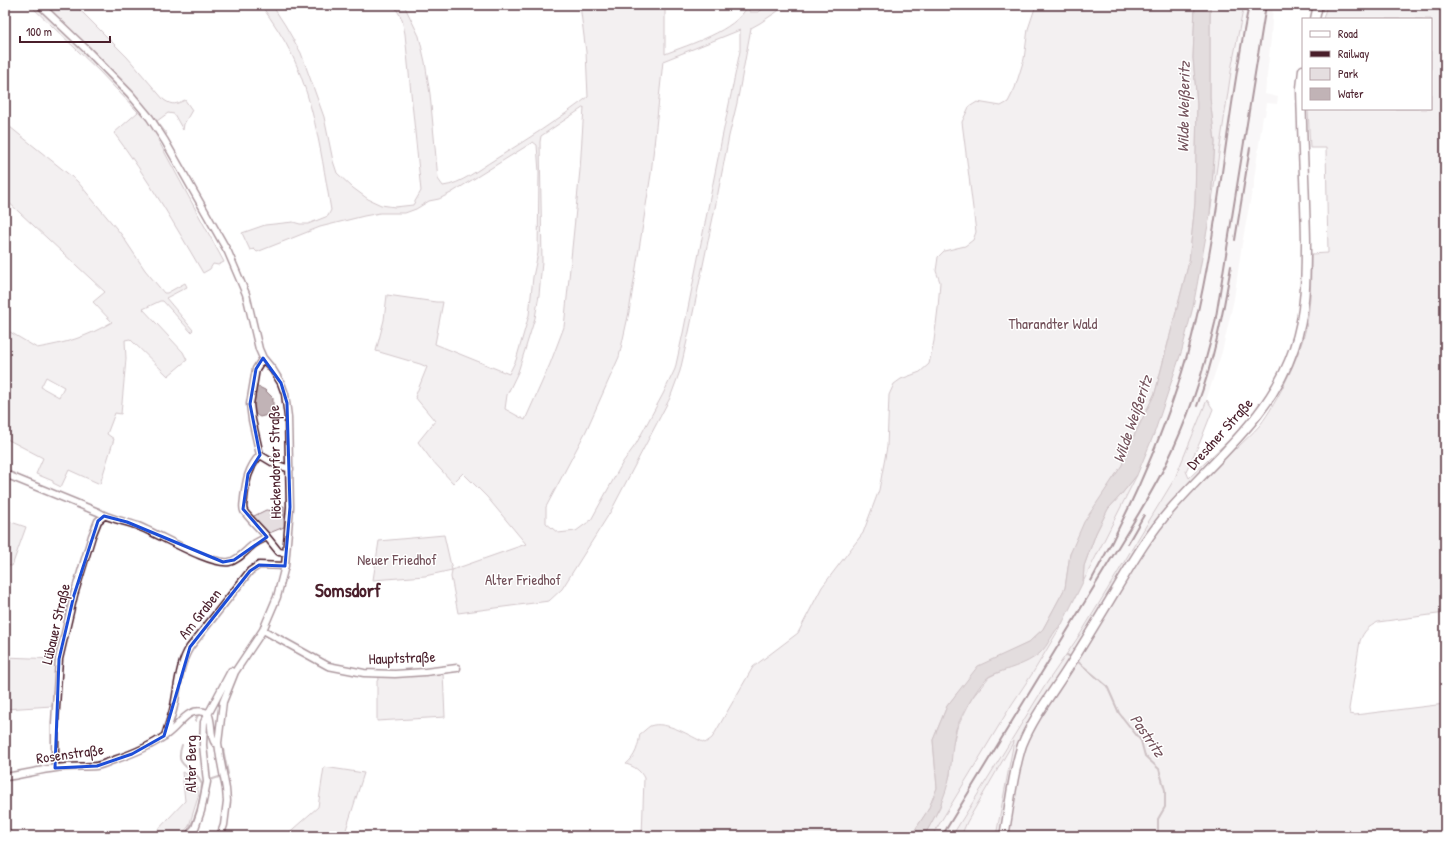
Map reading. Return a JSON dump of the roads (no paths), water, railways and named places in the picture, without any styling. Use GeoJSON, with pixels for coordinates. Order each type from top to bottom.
{"type":"FeatureCollection","features":[{"type":"Feature","properties":{"kind":"main road"},"geometry":{"type":"LineString","coordinates":[[1315,18],[1318,5]]}},
{"type":"Feature","properties":{"kind":"main road","name":"Dresdner Straße"},"geometry":{"type":"LineString","coordinates":[[1004,836],[1015,768],[1022,746],[1034,719],[1070,666],[1150,536],[1170,511],[1232,445],[1258,414],[1279,383],[1294,349],[1302,319],[1305,274],[1306,224],[1301,88],[1302,79]]}},
{"type":"Feature","properties":{"kind":"street","name":"Höckendorfer Straße"},"geometry":{"type":"LineString","coordinates":[[40,5],[130,94],[150,118],[165,141],[228,252],[246,294],[259,349],[263,358],[273,370],[286,394],[290,468],[290,507],[285,566],[277,597],[263,630],[235,672],[224,702],[218,743],[226,789],[226,801],[224,824],[220,836]]}},
{"type":"Feature","properties":{"kind":"street"},"geometry":{"type":"LineString","coordinates":[[263,358],[256,369],[250,404],[260,454],[275,464],[290,468]]}},
{"type":"Feature","properties":{"kind":"street"},"geometry":{"type":"LineString","coordinates":[[260,454],[248,474],[245,484],[243,509],[279,552],[286,553]]}},
{"type":"Feature","properties":{"kind":"street"},"geometry":{"type":"LineString","coordinates":[[5,474],[98,512],[104,516],[140,527],[210,559],[223,562],[234,560],[254,544],[267,537]]}},
{"type":"Feature","properties":{"kind":"street","name":"Lübauer Straße"},"geometry":{"type":"LineString","coordinates":[[55,768],[54,723],[58,659],[74,595],[92,536],[98,521],[104,516]]}},
{"type":"Feature","properties":{"kind":"street","name":"Am Graben"},"geometry":{"type":"LineString","coordinates":[[164,736],[173,712],[178,680],[190,647],[250,571],[259,565],[285,566]]}},
{"type":"Feature","properties":{"kind":"street","name":"Hauptstraße"},"geometry":{"type":"LineString","coordinates":[[263,630],[328,666],[364,674],[410,673],[457,668]]}},
{"type":"Feature","properties":{"kind":"street","name":"Alter Berg"},"geometry":{"type":"LineString","coordinates":[[188,836],[195,828],[201,811],[207,782],[203,737],[204,722],[231,671]]}},
{"type":"Feature","properties":{"kind":"street","name":"Rosenstraße"},"geometry":{"type":"LineString","coordinates":[[5,776],[55,768],[97,766],[132,754],[171,732],[188,713],[203,711],[208,714]]}},
{"type":"Feature","properties":{"kind":"street"},"geometry":{"type":"LineString","coordinates":[[208,714],[211,723],[213,740],[215,743],[218,743]]}},
{"type":"Feature","properties":{"kind":"water"},"geometry":{"type":"Polygon","coordinates":[[[1195,5],[1210,5],[1210,98],[1215,142],[1210,214],[1193,307],[1182,350],[1154,434],[1137,475],[1108,509],[1096,533],[1084,566],[1083,582],[1062,624],[1040,653],[1022,664],[990,676],[976,692],[956,729],[950,774],[946,791],[940,806],[924,836],[911,836],[928,810],[937,788],[933,740],[947,706],[978,666],[1028,643],[1043,629],[1065,588],[1070,554],[1084,522],[1122,465],[1128,448],[1155,393],[1189,262],[1195,203],[1197,104],[1193,58],[1195,5]]]}},
{"type":"Feature","properties":{"kind":"water"},"geometry":{"type":"Polygon","coordinates":[[[257,386],[265,390],[273,398],[273,410],[271,414],[260,417],[256,415],[254,411],[253,403],[257,386]]]}},
{"type":"Feature","properties":{"kind":"waterway","name":"Pastritz"},"geometry":{"type":"LineString","coordinates":[[1077,661],[1107,686],[1119,713],[1141,741],[1145,756],[1159,769],[1165,790],[1165,807],[1158,819],[1158,836]]}},
{"type":"Feature","properties":{"kind":"waterway"},"geometry":{"type":"LineString","coordinates":[[195,721],[198,715]]}},
{"type":"Feature","properties":{"kind":"waterway"},"geometry":{"type":"LineString","coordinates":[[182,745],[180,752],[181,761],[197,776],[202,784],[197,812],[192,824],[184,836]]}},
{"type":"Feature","properties":{"kind":"waterway"},"geometry":{"type":"LineString","coordinates":[[223,749],[228,774]]}},
{"type":"Feature","properties":{"kind":"waterway"},"geometry":{"type":"LineString","coordinates":[[210,780],[219,777]]}},
{"type":"Feature","properties":{"kind":"railway"},"geometry":{"type":"LineString","coordinates":[[1091,581],[1138,489],[1165,423],[1187,357],[1204,284],[1211,245],[1241,45],[1249,5]]}},
{"type":"Feature","properties":{"kind":"railway"},"geometry":{"type":"LineString","coordinates":[[942,836],[1146,500],[1167,462],[1189,411],[1201,376],[1215,323],[1266,5]]}},
{"type":"Feature","properties":{"kind":"railway"},"geometry":{"type":"LineString","coordinates":[[1235,240],[1250,148]]}},
{"type":"Feature","properties":{"kind":"railway"},"geometry":{"type":"LineString","coordinates":[[1197,406],[1217,337],[1231,266]]}},
{"type":"Feature","properties":{"kind":"railway"},"geometry":{"type":"LineString","coordinates":[[1128,543],[1144,515]]}},
{"type":"Feature","properties":{"kind":"district","name":"Somsdorf"},"geometry":{"type":"Point","coordinates":[348,590]}},
{"type":"Feature","properties":{"kind":"water label","name":"Wilde Weißeritz"},"geometry":{"type":"Point","coordinates":[1183,107]}},
{"type":"Feature","properties":{"kind":"water label","name":"Wilde Weißeritz"},"geometry":{"type":"Point","coordinates":[1132,419]}},
{"type":"Feature","properties":{"kind":"park label","name":"Tharandter Wald"},"geometry":{"type":"Point","coordinates":[1053,324]}},
{"type":"Feature","properties":{"kind":"park label","name":"Neuer Friedhof"},"geometry":{"type":"Point","coordinates":[397,560]}},
{"type":"Feature","properties":{"kind":"park label","name":"Alter Friedhof"},"geometry":{"type":"Point","coordinates":[523,580]}}]}
